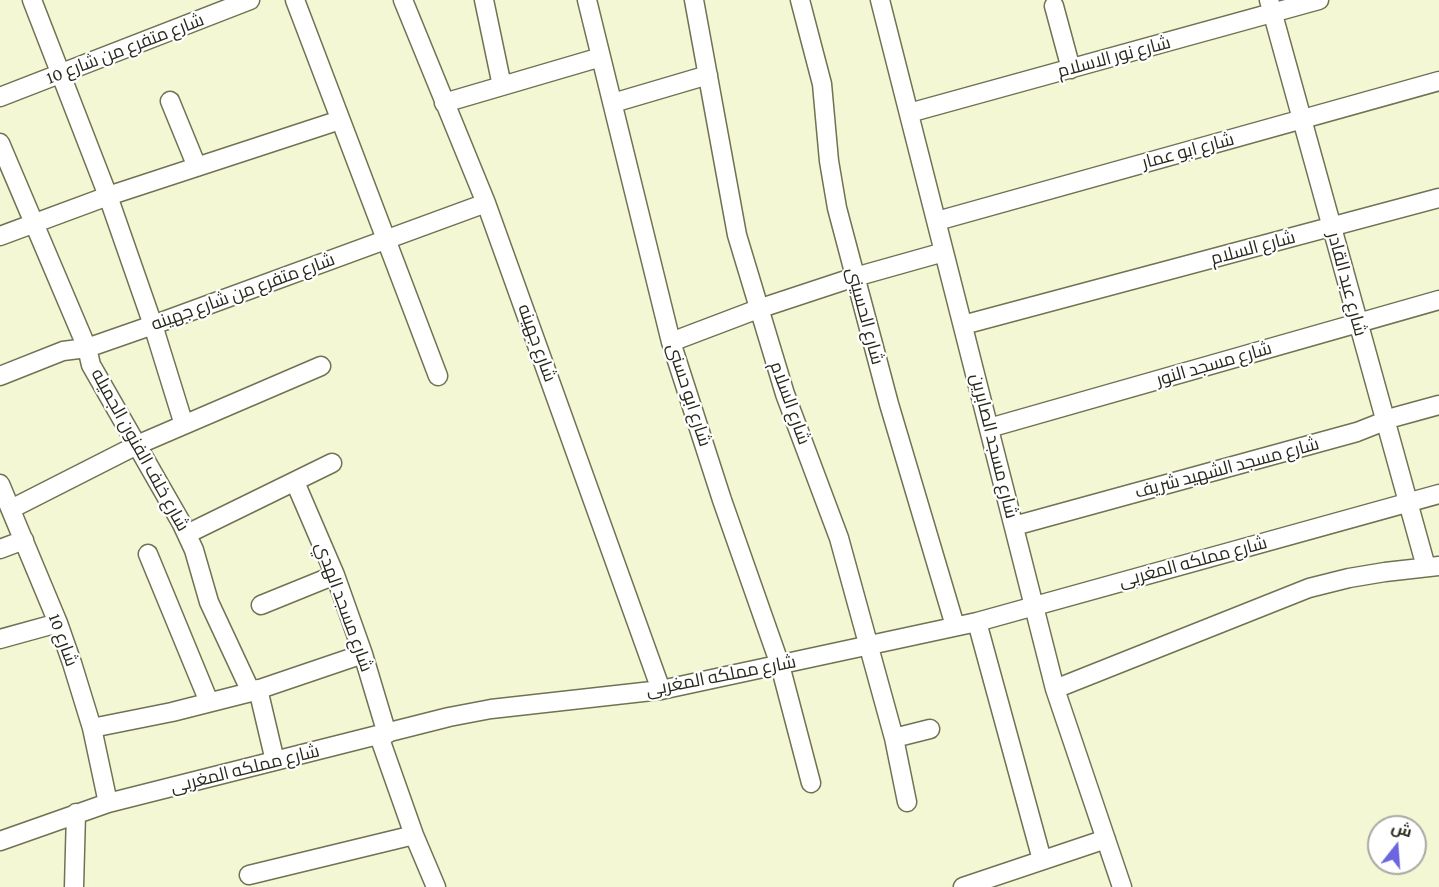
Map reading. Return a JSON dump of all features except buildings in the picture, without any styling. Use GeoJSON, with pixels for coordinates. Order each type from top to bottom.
{"type":"FeatureCollection","features":[{"type":"Feature","properties":{"kind":"street"},"geometry":{"type":"LineString","coordinates":[[32,0],[108,196],[153,325],[184,425]]}},
{"type":"Feature","properties":{"kind":"street","name":"شارع متفرع من شارع 10"},"geometry":{"type":"LineString","coordinates":[[0,97],[250,0]]}},
{"type":"Feature","properties":{"kind":"street"},"geometry":{"type":"LineString","coordinates":[[295,0],[438,376]]}},
{"type":"Feature","properties":{"kind":"street","name":"شارع جهينه"},"geometry":{"type":"LineString","coordinates":[[404,0],[486,203],[662,690]]}},
{"type":"Feature","properties":{"kind":"street"},"geometry":{"type":"LineString","coordinates":[[484,0],[502,86]]}},
{"type":"Feature","properties":{"kind":"street","name":"شارع ابو حسنى"},"geometry":{"type":"LineString","coordinates":[[587,0],[671,342],[722,500],[780,665],[812,783]]}},
{"type":"Feature","properties":{"kind":"street","name":"شارع السلام"},"geometry":{"type":"LineString","coordinates":[[694,0],[724,174],[737,235],[785,394],[839,538],[894,738],[907,802]]}},
{"type":"Feature","properties":{"kind":"street","name":"شارع الحسينى"},"geometry":{"type":"LineString","coordinates":[[800,0],[822,84],[828,161],[837,208],[889,404],[955,626]]}},
{"type":"Feature","properties":{"kind":"street","name":"شارع مسجد الصابرين"},"geometry":{"type":"LineString","coordinates":[[880,0],[1055,689],[1122,887]]}},
{"type":"Feature","properties":{"kind":"street","name":"شارع نور الاسلام"},"geometry":{"type":"LineString","coordinates":[[909,113],[1071,69],[1271,6],[1319,0]]}},
{"type":"Feature","properties":{"kind":"street"},"geometry":{"type":"LineString","coordinates":[[1054,6],[1071,69]]}},
{"type":"Feature","properties":{"kind":"street","name":"شارع عبد القادر"},"geometry":{"type":"LineString","coordinates":[[1271,6],[1408,503],[1433,567]]}},
{"type":"Feature","properties":{"kind":"street"},"geometry":{"type":"LineString","coordinates":[[444,103],[601,57]]}},
{"type":"Feature","properties":{"kind":"street"},"geometry":{"type":"LineString","coordinates":[[613,103],[708,75]]}},
{"type":"Feature","properties":{"kind":"street","name":"شارع ابو عمار"},"geometry":{"type":"LineString","coordinates":[[937,220],[1439,81]]}},
{"type":"Feature","properties":{"kind":"street"},"geometry":{"type":"LineString","coordinates":[[170,101],[197,166]]}},
{"type":"Feature","properties":{"kind":"street"},"geometry":{"type":"LineString","coordinates":[[0,236],[108,196],[340,120]]}},
{"type":"Feature","properties":{"kind":"street","name":"شارع خلف الفنون الجميله"},"geometry":{"type":"LineString","coordinates":[[0,143],[87,348],[91,365],[187,534],[198,561],[209,602],[254,690],[275,761]]}},
{"type":"Feature","properties":{"kind":"street","name":"شارع السلام"},"geometry":{"type":"LineString","coordinates":[[963,325],[1439,198]]}},
{"type":"Feature","properties":{"kind":"street","name":"شارع متفرع من شارع جهينه"},"geometry":{"type":"LineString","coordinates":[[0,376],[63,351],[87,348],[153,325],[486,203]]}},
{"type":"Feature","properties":{"kind":"street"},"geometry":{"type":"LineString","coordinates":[[671,342],[758,309],[855,277],[945,252]]}},
{"type":"Feature","properties":{"kind":"street","name":"شارع مسجد النور"},"geometry":{"type":"LineString","coordinates":[[989,428],[1439,300]]}},
{"type":"Feature","properties":{"kind":"street"},"geometry":{"type":"LineString","coordinates":[[11,509],[137,445],[321,366]]}},
{"type":"Feature","properties":{"kind":"street","name":"شارع مسجد الشهيد شريف"},"geometry":{"type":"LineString","coordinates":[[1014,526],[1357,432],[1395,417],[1439,405]]}},
{"type":"Feature","properties":{"kind":"street"},"geometry":{"type":"LineString","coordinates":[[187,534],[332,464]]}},
{"type":"Feature","properties":{"kind":"street","name":"شارع مسجد الهدي"},"geometry":{"type":"LineString","coordinates":[[295,482],[334,575],[363,654],[383,735],[414,835],[435,887]]}},
{"type":"Feature","properties":{"kind":"street","name":"شارع 10"},"geometry":{"type":"LineString","coordinates":[[0,484],[58,623],[92,728],[108,803]]}},
{"type":"Feature","properties":{"kind":"street","name":"شارع مملكه المغربى"},"geometry":{"type":"LineString","coordinates":[[0,841],[108,803],[449,717],[491,709],[662,690],[977,622],[1439,494]]}},
{"type":"Feature","properties":{"kind":"street"},"geometry":{"type":"LineString","coordinates":[[0,549],[24,540]]}},
{"type":"Feature","properties":{"kind":"street"},"geometry":{"type":"LineString","coordinates":[[148,554],[209,702]]}},
{"type":"Feature","properties":{"kind":"street"},"geometry":{"type":"LineString","coordinates":[[1055,689],[1308,588],[1349,578],[1433,567]]}},
{"type":"Feature","properties":{"kind":"street"},"geometry":{"type":"LineString","coordinates":[[261,605],[334,575]]}},
{"type":"Feature","properties":{"kind":"street"},"geometry":{"type":"LineString","coordinates":[[977,622],[1042,860]]}},
{"type":"Feature","properties":{"kind":"street"},"geometry":{"type":"LineString","coordinates":[[0,639],[58,623]]}},
{"type":"Feature","properties":{"kind":"street"},"geometry":{"type":"LineString","coordinates":[[92,728],[254,690],[363,654]]}},
{"type":"Feature","properties":{"kind":"street"},"geometry":{"type":"LineString","coordinates":[[894,738],[930,729]]}},
{"type":"Feature","properties":{"kind":"street"},"geometry":{"type":"LineString","coordinates":[[74,887],[76,813]]}},
{"type":"Feature","properties":{"kind":"street"},"geometry":{"type":"LineString","coordinates":[[249,875],[414,835]]}},
{"type":"Feature","properties":{"kind":"street"},"geometry":{"type":"LineString","coordinates":[[963,887],[1106,839]]}}]}
